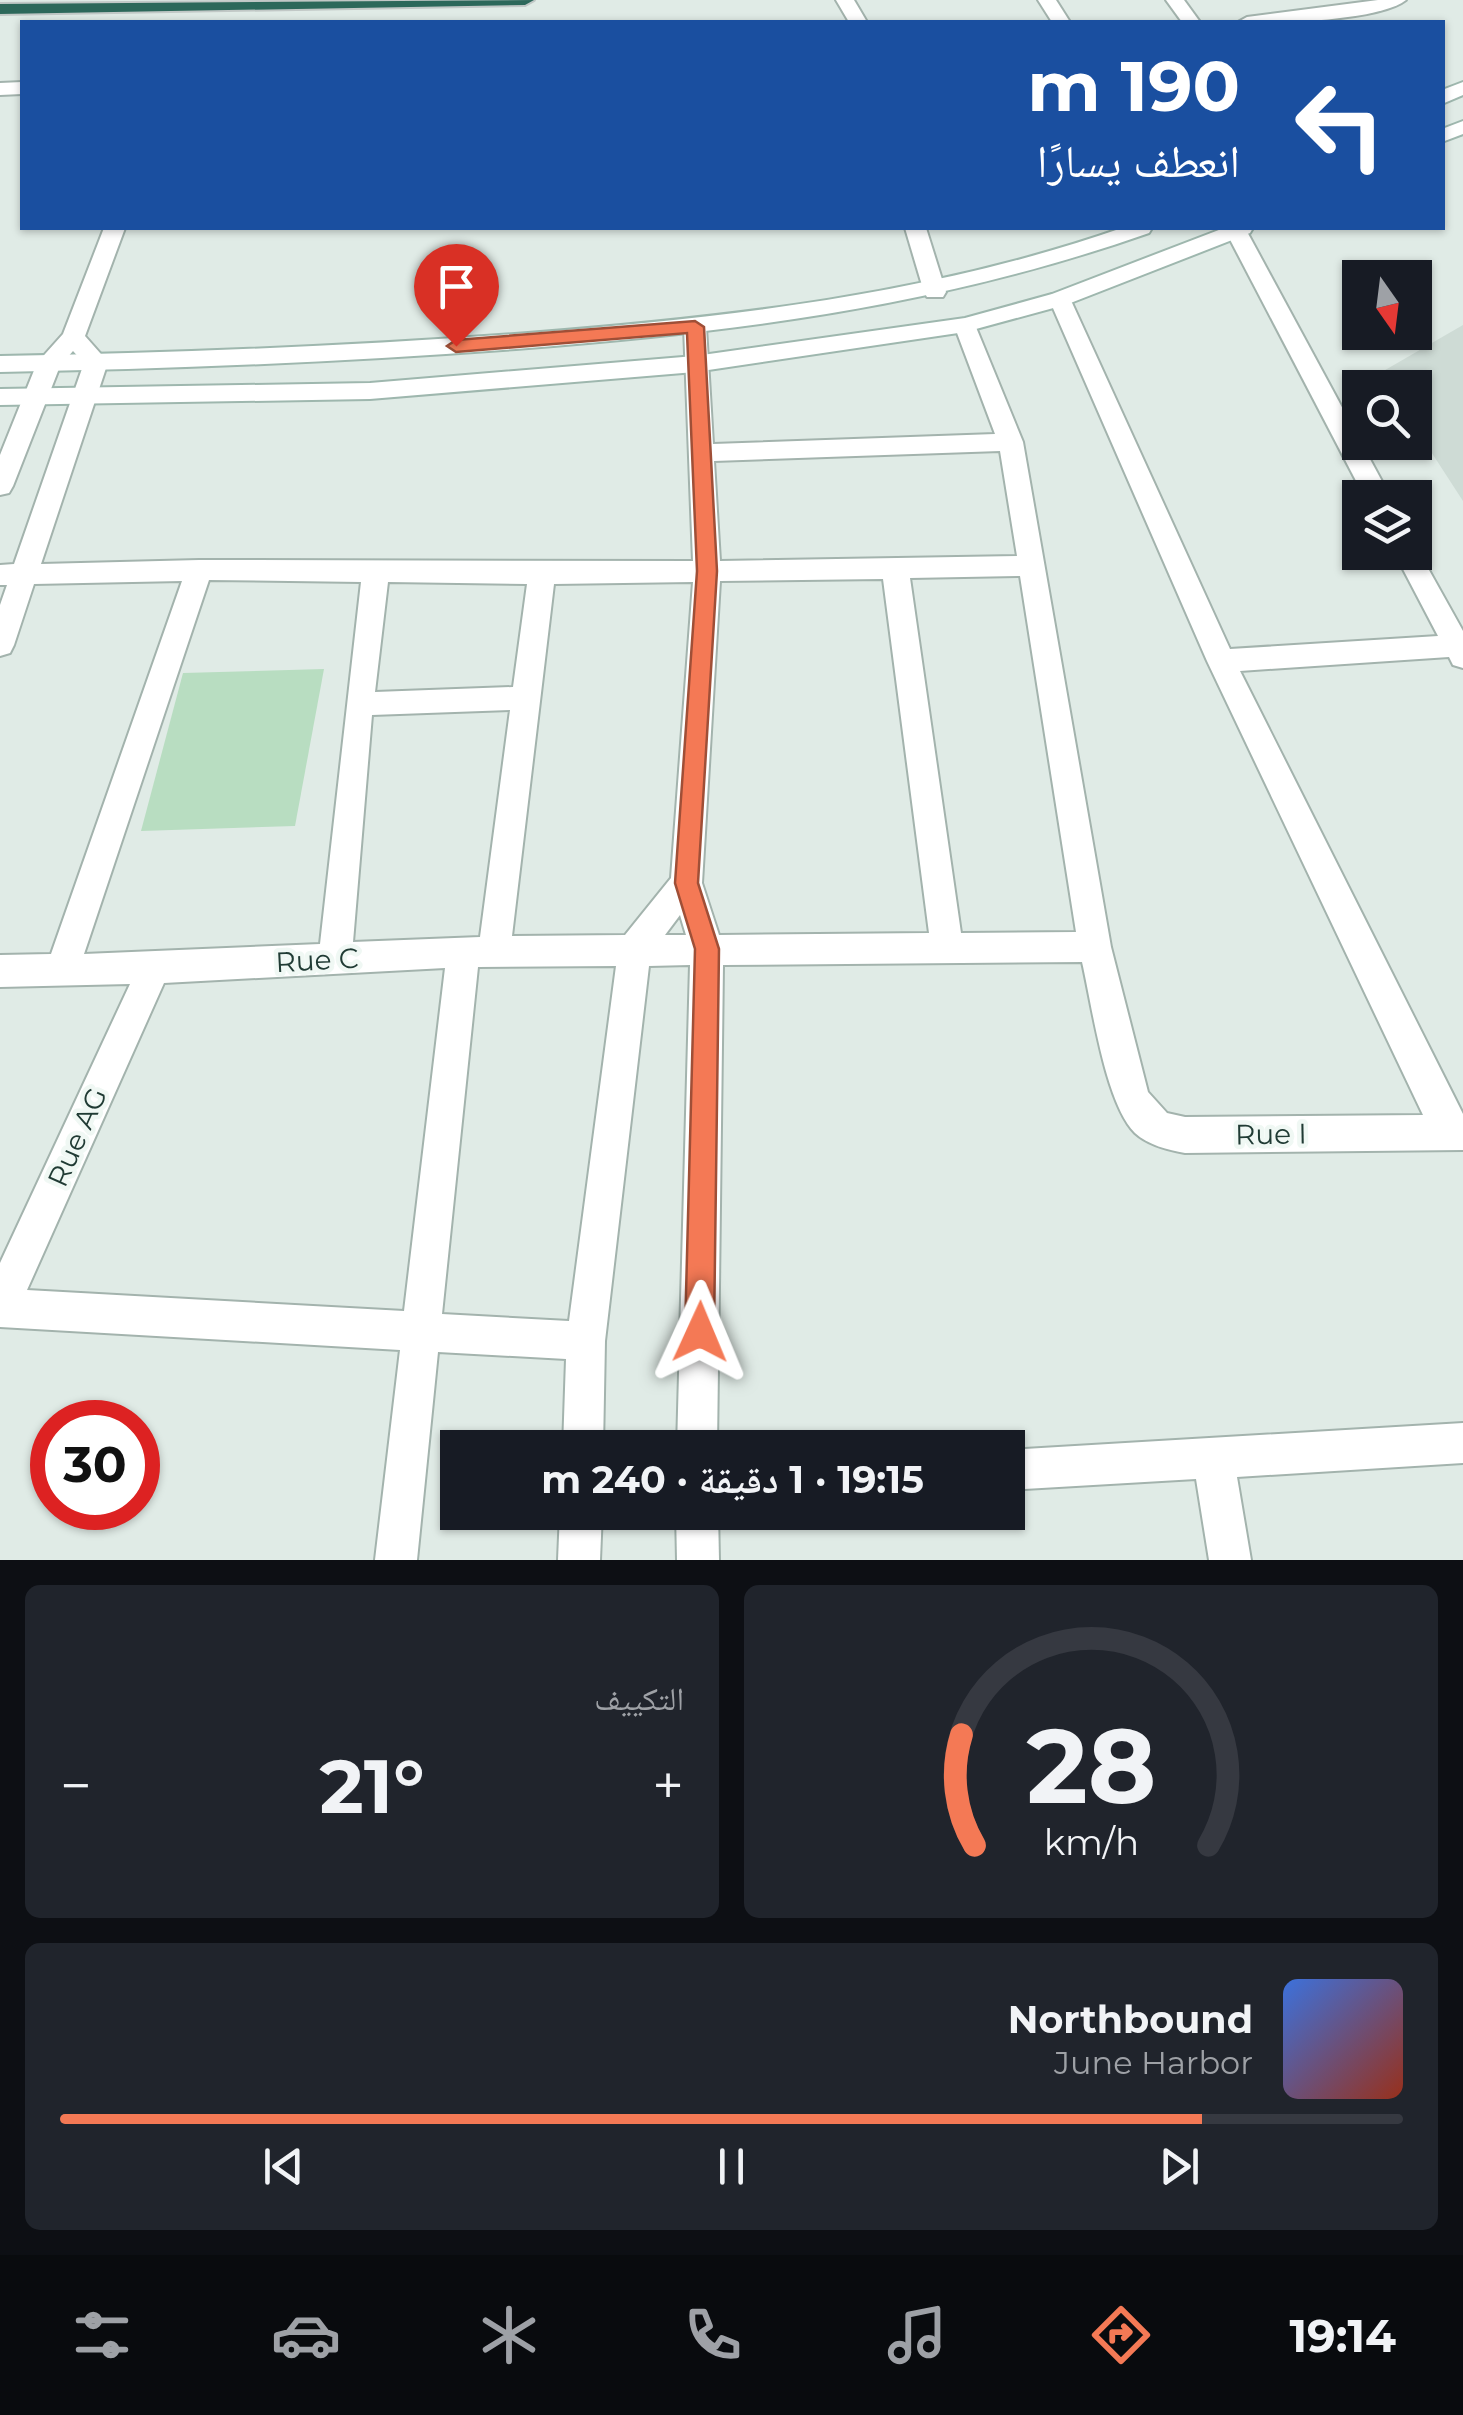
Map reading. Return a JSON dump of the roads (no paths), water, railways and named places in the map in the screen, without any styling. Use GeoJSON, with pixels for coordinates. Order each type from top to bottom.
{"type":"FeatureCollection","features":[{"type":"Feature","properties":{"kind":"highway"},"geometry":{"type":"LineString","coordinates":[[0,9],[393,6],[525,0]]}},
{"type":"Feature","properties":{"kind":"street"},"geometry":{"type":"LineString","coordinates":[[1175,0],[1190,20]]}},
{"type":"Feature","properties":{"kind":"street"},"geometry":{"type":"LineString","coordinates":[[1261,20],[1397,0]]}},
{"type":"Feature","properties":{"kind":"street"},"geometry":{"type":"LineString","coordinates":[[0,486],[49,363],[73,337],[113,230]]}},
{"type":"Feature","properties":{"kind":"street"},"geometry":{"type":"LineString","coordinates":[[916,230],[934,292]]}},
{"type":"Feature","properties":{"kind":"street"},"geometry":{"type":"LineString","coordinates":[[0,364],[430,348],[695,327],[934,292],[1026,269],[1135,230]]}},
{"type":"Feature","properties":{"kind":"street"},"geometry":{"type":"LineString","coordinates":[[0,397],[406,390],[695,364],[965,324],[1060,299],[1234,230]]}},
{"type":"Feature","properties":{"kind":"street"},"geometry":{"type":"LineString","coordinates":[[1238,230],[1369,480]]}},
{"type":"Feature","properties":{"kind":"street"},"geometry":{"type":"LineString","coordinates":[[1060,299],[1221,661],[1457,1132]]}},
{"type":"Feature","properties":{"kind":"street","name":"Rue I"},"geometry":{"type":"LineString","coordinates":[[965,324],[1011,442],[1095,947],[1132,1100],[1159,1132],[1186,1136],[1457,1132]]}},
{"type":"Feature","properties":{"kind":"street"},"geometry":{"type":"LineString","coordinates":[[695,327],[707,571],[686,883],[707,949],[697,1430]]}},
{"type":"Feature","properties":{"kind":"street"},"geometry":{"type":"LineString","coordinates":[[73,337],[96,362]]}},
{"type":"Feature","properties":{"kind":"street"},"geometry":{"type":"LineString","coordinates":[[0,645],[13,575],[86,397],[96,362]]}},
{"type":"Feature","properties":{"kind":"street"},"geometry":{"type":"LineString","coordinates":[[700,454],[1011,442]]}},
{"type":"Feature","properties":{"kind":"street"},"geometry":{"type":"LineString","coordinates":[[13,575],[199,570],[542,574],[1030,566]]}},
{"type":"Feature","properties":{"kind":"street"},"geometry":{"type":"LineString","coordinates":[[895,568],[946,948]]}},
{"type":"Feature","properties":{"kind":"street"},"geometry":{"type":"LineString","coordinates":[[62,969],[199,570]]}},
{"type":"Feature","properties":{"kind":"street"},"geometry":{"type":"LineString","coordinates":[[1221,661],[1461,649],[1418,570]]}},
{"type":"Feature","properties":{"kind":"street"},"geometry":{"type":"LineString","coordinates":[[335,959],[358,704],[376,571]]}},
{"type":"Feature","properties":{"kind":"street"},"geometry":{"type":"LineString","coordinates":[[396,1560],[423,1333],[479,952],[526,698],[542,574]]}},
{"type":"Feature","properties":{"kind":"street"},"geometry":{"type":"LineString","coordinates":[[358,704],[526,698]]}},
{"type":"Feature","properties":{"kind":"street"},"geometry":{"type":"LineString","coordinates":[[584,1430],[586,1341],[634,950],[686,883]]}},
{"type":"Feature","properties":{"kind":"street","name":"Rue C"},"geometry":{"type":"LineString","coordinates":[[0,971],[154,968],[479,952],[1095,947]]}},
{"type":"Feature","properties":{"kind":"street","name":"Rue AG"},"geometry":{"type":"LineString","coordinates":[[0,1307],[154,968]]}},
{"type":"Feature","properties":{"kind":"street"},"geometry":{"type":"LineString","coordinates":[[0,1307],[586,1341]]}},
{"type":"Feature","properties":{"kind":"street"},"geometry":{"type":"LineString","coordinates":[[1025,1469],[1463,1443]]}},
{"type":"Feature","properties":{"kind":"street"},"geometry":{"type":"LineString","coordinates":[[1213,1458],[1230,1560]]}},
{"type":"Feature","properties":{"kind":"street"},"geometry":{"type":"LineString","coordinates":[[579,1560],[580,1530]]}},
{"type":"Feature","properties":{"kind":"street"},"geometry":{"type":"LineString","coordinates":[[697,1530],[698,1560]]}}]}
